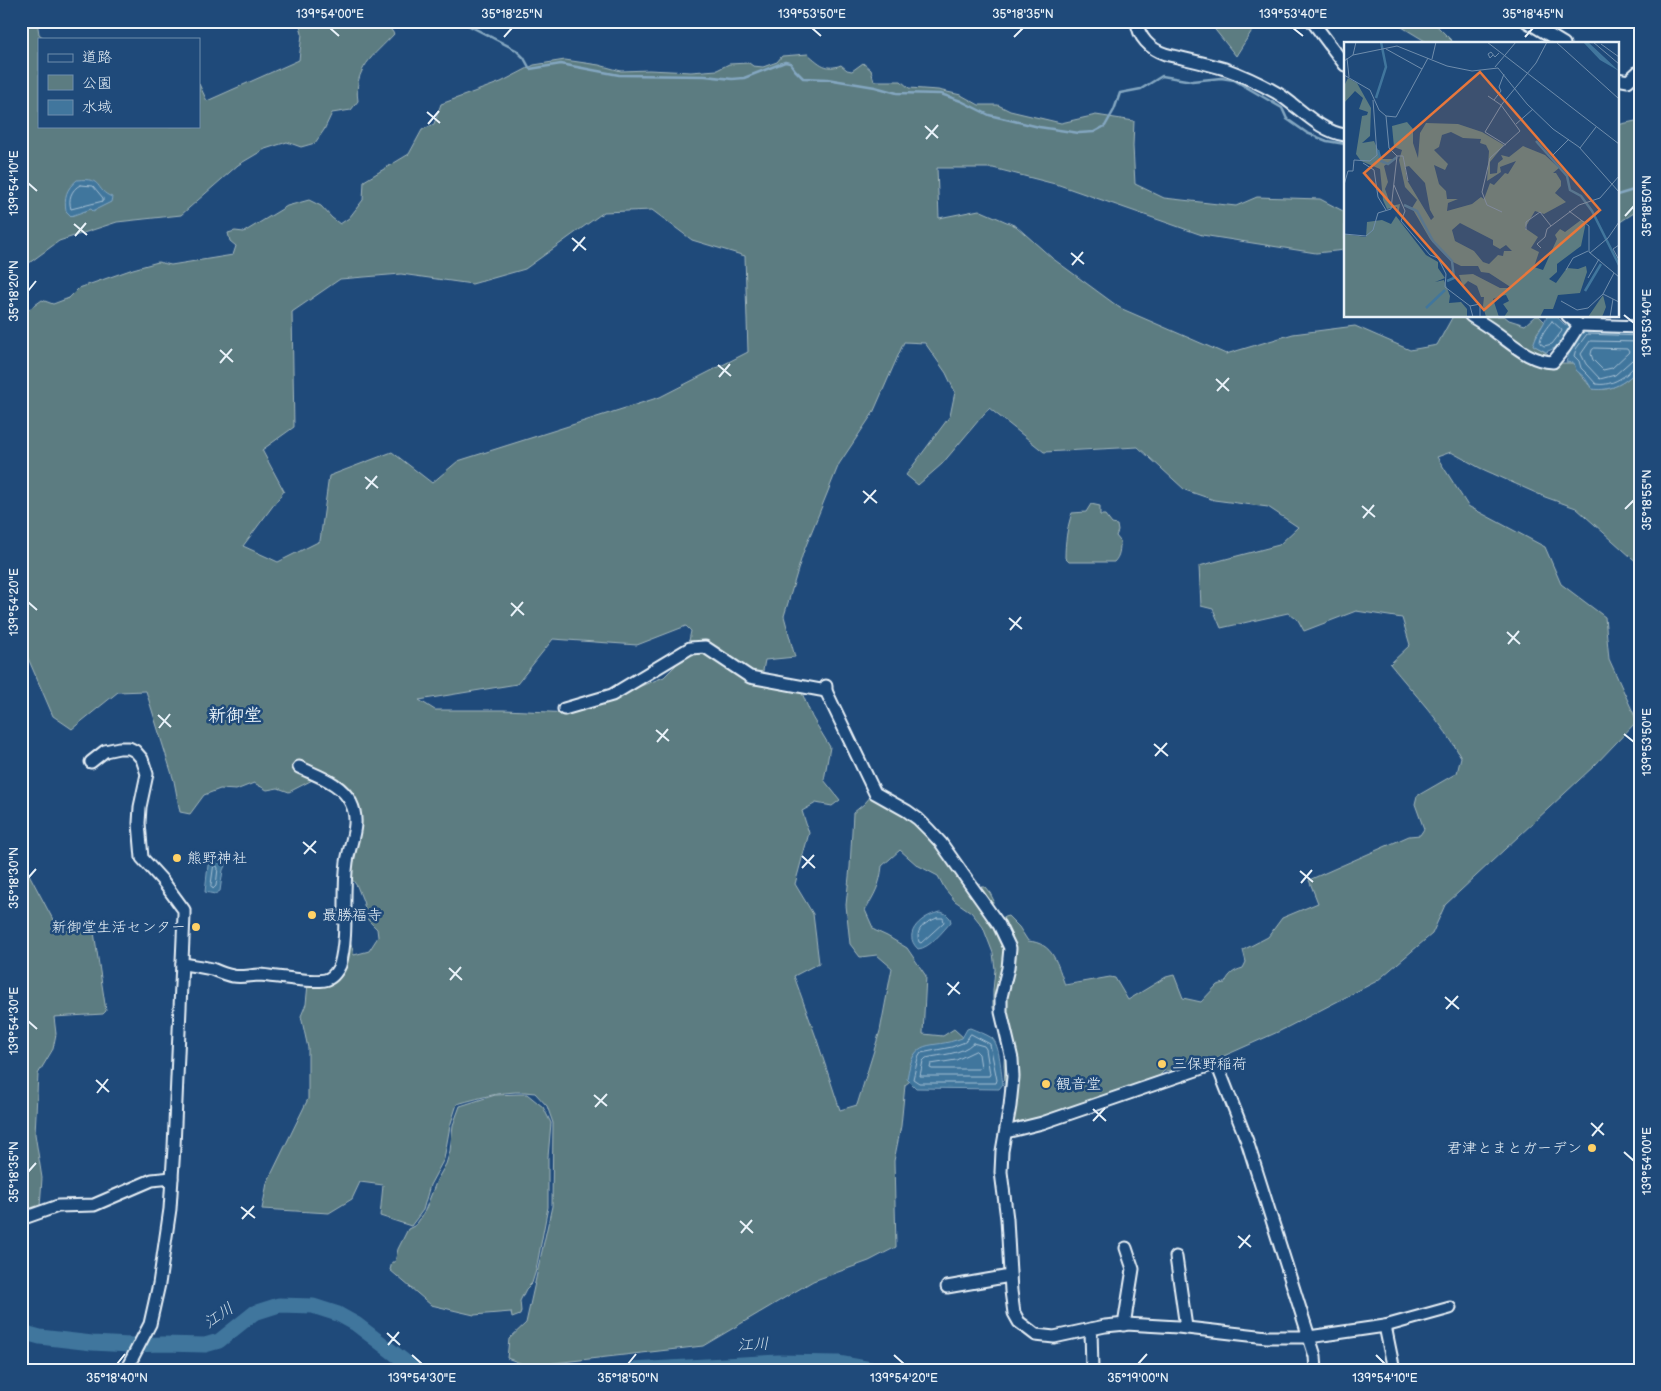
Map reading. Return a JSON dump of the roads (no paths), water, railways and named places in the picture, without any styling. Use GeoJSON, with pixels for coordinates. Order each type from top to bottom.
{"type":"FeatureCollection","features":[{"type":"Feature","properties":{"kind":"street"},"geometry":{"type":"LineString","coordinates":[[1136,21],[1137,30],[1143,39],[1162,53],[1226,70],[1258,84],[1278,94],[1328,130],[1344,135]]}},
{"type":"Feature","properties":{"kind":"street"},"geometry":{"type":"LineString","coordinates":[[1312,21],[1344,64]]}},
{"type":"Feature","properties":{"kind":"street"},"geometry":{"type":"LineString","coordinates":[[1526,21],[1561,42]]}},
{"type":"Feature","properties":{"kind":"street"},"geometry":{"type":"LineString","coordinates":[[1618,79],[1628,81],[1640,70]]}},
{"type":"Feature","properties":{"kind":"street"},"geometry":{"type":"LineString","coordinates":[[1474,318],[1526,356],[1543,362],[1553,362],[1566,347],[1573,320],[1640,327]]}},
{"type":"Feature","properties":{"kind":"street"},"geometry":{"type":"LineString","coordinates":[[564,709],[612,695],[690,648],[705,647],[750,677],[826,689],[875,794],[907,811],[929,830],[1000,925],[1010,948],[1010,958],[1001,997],[1001,1012],[1012,1059],[1013,1078],[1002,1151],[1001,1172],[1007,1219],[1014,1313],[1019,1322],[1036,1335],[1054,1337],[1124,1324],[1186,1327],[1267,1337],[1309,1337],[1385,1326],[1438,1313],[1450,1308]]}},
{"type":"Feature","properties":{"kind":"street"},"geometry":{"type":"LineString","coordinates":[[91,762],[105,751],[129,748],[135,751],[145,765],[147,774],[140,807],[139,823],[139,841],[142,858],[162,880],[184,910],[170,1209],[159,1284],[150,1324],[126,1370]]}},
{"type":"Feature","properties":{"kind":"street"},"geometry":{"type":"LineString","coordinates":[[182,964],[211,969],[236,977],[258,975],[315,981],[326,981],[338,969],[345,931],[345,881],[355,831],[355,816],[352,804],[346,794],[332,783],[299,768]]}},
{"type":"Feature","properties":{"kind":"street"},"geometry":{"type":"LineString","coordinates":[[1006,1132],[1042,1123],[1211,1065],[1218,1068],[1247,1141],[1315,1356],[1316,1370]]}},
{"type":"Feature","properties":{"kind":"street"},"geometry":{"type":"LineString","coordinates":[[21,1219],[58,1206],[94,1205],[152,1180],[172,1178]]}},
{"type":"Feature","properties":{"kind":"street"},"geometry":{"type":"LineString","coordinates":[[1124,1324],[1133,1269],[1126,1248]]}},
{"type":"Feature","properties":{"kind":"street"},"geometry":{"type":"LineString","coordinates":[[1176,1257],[1186,1327]]}},
{"type":"Feature","properties":{"kind":"street"},"geometry":{"type":"LineString","coordinates":[[947,1287],[1010,1276]]}},
{"type":"Feature","properties":{"kind":"street"},"geometry":{"type":"LineString","coordinates":[[1385,1326],[1394,1370]]}},
{"type":"Feature","properties":{"kind":"street"},"geometry":{"type":"LineString","coordinates":[[1091,1329],[1092,1370]]}},
{"type":"Feature","properties":{"kind":"water"},"geometry":{"type":"Polygon","coordinates":[[[77,180],[91,180],[95,182],[106,194],[112,197],[111,202],[93,211],[91,209],[71,216],[66,211],[65,202],[68,190],[77,180]]]}},
{"type":"Feature","properties":{"kind":"water"},"geometry":{"type":"Polygon","coordinates":[[[1546,318],[1558,318],[1564,324],[1570,326],[1570,329],[1555,348],[1546,352],[1533,345],[1546,318]]]}},
{"type":"Feature","properties":{"kind":"water"},"geometry":{"type":"Polygon","coordinates":[[[1586,329],[1640,331],[1640,368],[1618,385],[1606,389],[1592,389],[1585,378],[1576,370],[1574,363],[1566,362],[1576,339],[1586,329]]]}},
{"type":"Feature","properties":{"kind":"water"},"geometry":{"type":"Polygon","coordinates":[[[228,860],[223,870],[220,891],[215,894],[205,892],[208,865],[212,861],[228,860]]]}},
{"type":"Feature","properties":{"kind":"water"},"geometry":{"type":"Polygon","coordinates":[[[941,912],[950,918],[951,922],[932,942],[918,949],[913,943],[913,930],[928,916],[941,912]]]}},
{"type":"Feature","properties":{"kind":"water"},"geometry":{"type":"Polygon","coordinates":[[[970,1028],[992,1038],[995,1042],[1003,1084],[999,1089],[916,1088],[907,1079],[914,1055],[919,1050],[925,1046],[962,1038],[967,1029],[970,1028]]]}},
{"type":"Feature","properties":{"kind":"water"},"geometry":{"type":"Polygon","coordinates":[[[880,1361],[903,1370],[850,1370],[843,1368],[843,1365],[838,1363],[875,1365],[880,1361]]]}},
{"type":"Feature","properties":{"kind":"waterway"},"geometry":{"type":"LineString","coordinates":[[460,21],[516,50],[524,58],[530,69],[561,64],[619,75],[705,76],[732,79],[744,78],[785,62],[790,63],[803,78],[827,79],[875,87],[897,93],[941,94],[961,101],[989,115],[1039,127],[1079,133],[1094,132],[1105,126],[1114,110],[1120,93],[1141,89],[1162,76],[1192,81],[1221,78],[1234,80],[1282,108],[1287,119],[1307,133],[1327,141],[1344,144]]}},
{"type":"Feature","properties":{"kind":"waterway"},"geometry":{"type":"LineString","coordinates":[[1618,195],[1640,188]]}},
{"type":"Feature","properties":{"kind":"waterway","name":"江川"},"geometry":{"type":"LineString","coordinates":[[21,1329],[29,1334],[40,1337],[92,1343],[205,1345],[219,1341],[254,1313],[279,1305],[313,1306],[338,1314],[356,1324],[416,1370]]}},
{"type":"Feature","properties":{"kind":"waterway","name":"江川"},"geometry":{"type":"LineString","coordinates":[[632,1370],[778,1362],[838,1363],[876,1370]]}},
{"type":"Feature","properties":{"kind":"place","name":"熊野神社"},"geometry":{"type":"Point","coordinates":[177,858]}},
{"type":"Feature","properties":{"kind":"place","name":"最勝福寺"},"geometry":{"type":"Point","coordinates":[312,915]}},
{"type":"Feature","properties":{"kind":"place","name":"新御堂生活センター"},"geometry":{"type":"Point","coordinates":[196,927]}},
{"type":"Feature","properties":{"kind":"place","name":"三保野稲荷"},"geometry":{"type":"Point","coordinates":[1162,1064]}},
{"type":"Feature","properties":{"kind":"place","name":"観音堂"},"geometry":{"type":"Point","coordinates":[1046,1084]}},
{"type":"Feature","properties":{"kind":"place","name":"君津とまとガーデン"},"geometry":{"type":"Point","coordinates":[1592,1148]}},
{"type":"Feature","properties":{"kind":"district","name":"新御堂"},"geometry":{"type":"Point","coordinates":[235,715]}}]}
